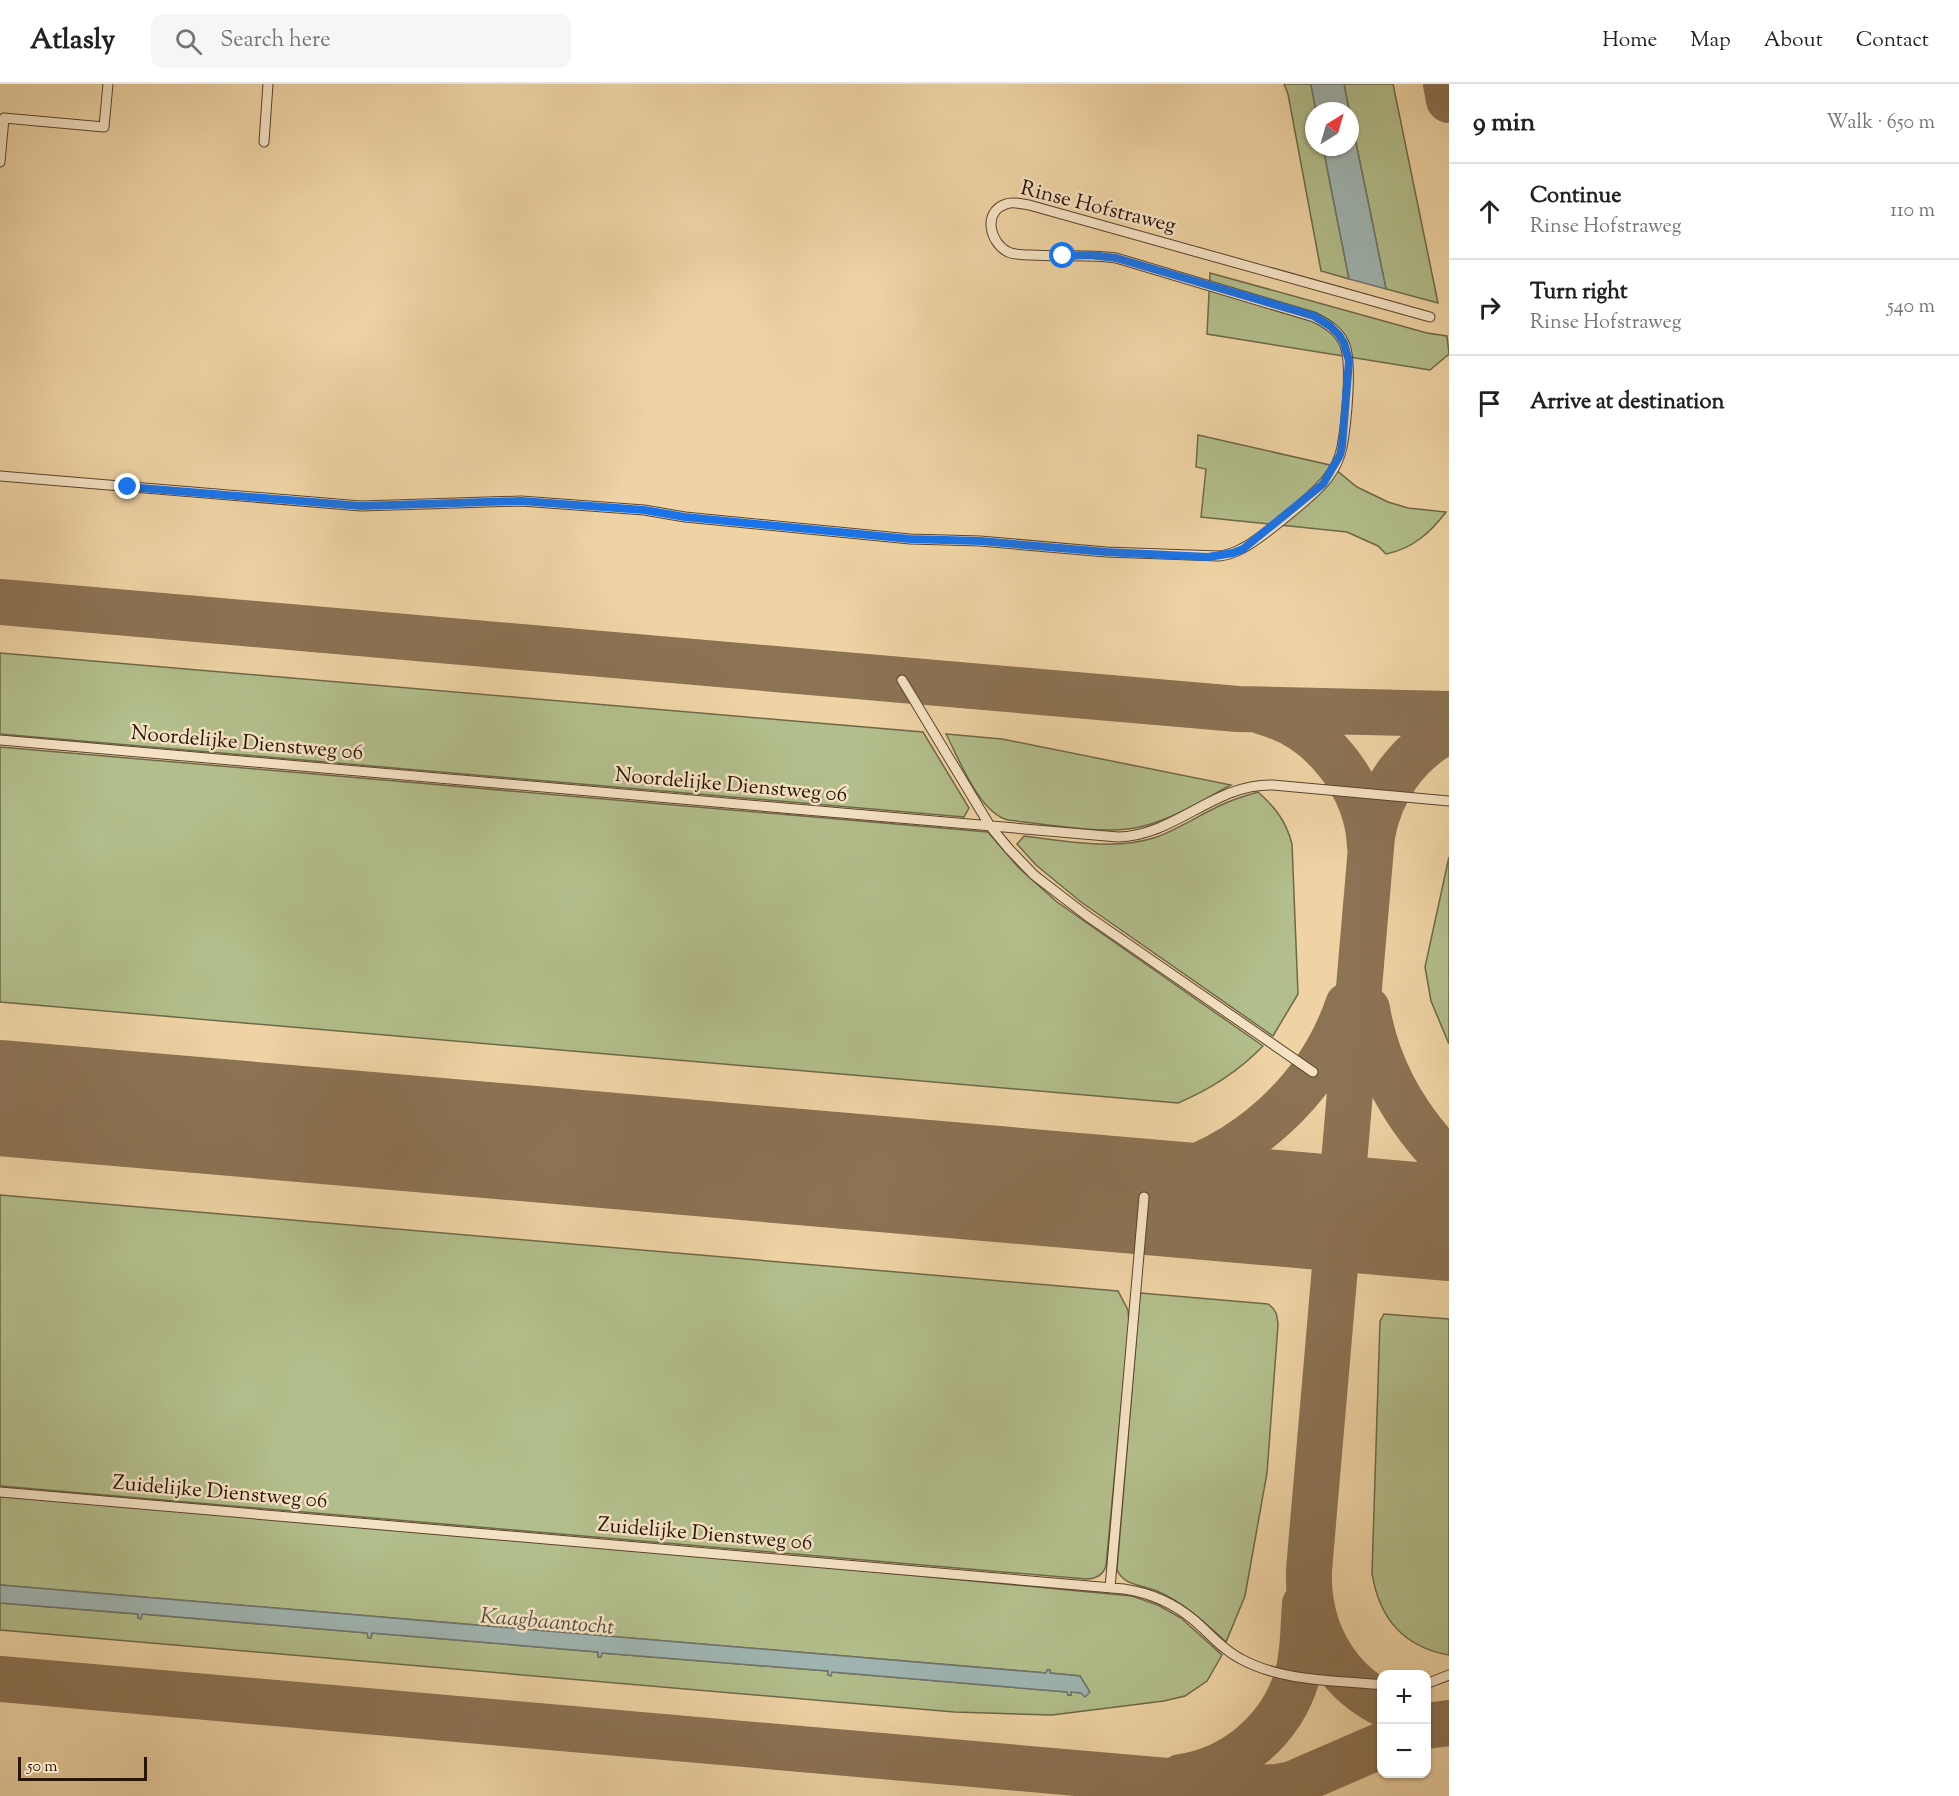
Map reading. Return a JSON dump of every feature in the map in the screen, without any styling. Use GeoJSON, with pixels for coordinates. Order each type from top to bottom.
{"type":"FeatureCollection","features":[{"type":"Feature","properties":{"kind":"lane"},"geometry":{"type":"LineString","coordinates":[[0,162],[4,118],[104,128],[108,84]]}},
{"type":"Feature","properties":{"kind":"lane"},"geometry":{"type":"LineString","coordinates":[[264,142],[268,84]]}},
{"type":"Feature","properties":{"kind":"lane","name":"Rinse Hofstraweg"},"geometry":{"type":"LineString","coordinates":[[3,476],[361,506],[521,501],[644,510],[685,517],[910,539],[980,541],[1106,552],[1220,556],[1243,549],[1262,534],[1323,484],[1336,464],[1342,446],[1349,369],[1347,351],[1339,335],[1314,316],[1116,258],[1090,255],[1043,256],[1009,252],[997,244],[991,231],[997,210],[1009,203],[1029,205],[1430,318]]}},
{"type":"Feature","properties":{"kind":"lane"},"geometry":{"type":"LineString","coordinates":[[902,680],[990,826],[1026,866],[1059,896],[1313,1072]]}},
{"type":"Feature","properties":{"kind":"lane","name":"Noordelijke Dienstweg 06"},"geometry":{"type":"LineString","coordinates":[[0,740],[1110,836],[1131,836],[1160,828],[1233,790],[1265,785],[1449,801]]}},
{"type":"Feature","properties":{"kind":"lane"},"geometry":{"type":"LineString","coordinates":[[1110,1588],[1144,1197]]}},
{"type":"Feature","properties":{"kind":"lane","name":"Zuidelijke Dienstweg 06"},"geometry":{"type":"LineString","coordinates":[[0,1492],[1142,1592],[1167,1601],[1192,1618],[1228,1651],[1243,1661],[1264,1670],[1297,1677],[1377,1684]]}},
{"type":"Feature","properties":{"kind":"lane"},"geometry":{"type":"LineString","coordinates":[[1431,1682],[1449,1675]]}},
{"type":"Feature","properties":{"kind":"green space"},"geometry":{"type":"Polygon","coordinates":[[[1284,84],[1311,84],[1314,102],[1305,102],[1305,156],[1325,156],[1349,279],[1321,271],[1288,94],[1284,84]]]}},
{"type":"Feature","properties":{"kind":"green space"},"geometry":{"type":"Polygon","coordinates":[[[1344,84],[1393,84],[1438,303],[1386,289],[1359,156],[1359,102],[1348,102],[1344,84]]]}},
{"type":"Feature","properties":{"kind":"green space"},"geometry":{"type":"Polygon","coordinates":[[[1210,273],[1427,333],[1447,336],[1449,354],[1430,370],[1207,334],[1210,273]]]}},
{"type":"Feature","properties":{"kind":"green space"},"geometry":{"type":"Polygon","coordinates":[[[1198,435],[1330,465],[1357,487],[1388,502],[1408,508],[1446,512],[1420,539],[1395,552],[1386,554],[1378,546],[1347,532],[1201,517],[1206,469],[1196,467],[1198,435]]]}},
{"type":"Feature","properties":{"kind":"green space"},"geometry":{"type":"Polygon","coordinates":[[[0,653],[923,732],[969,808],[964,817],[0,734],[0,653]]]}},
{"type":"Feature","properties":{"kind":"green space"},"geometry":{"type":"Polygon","coordinates":[[[946,734],[1002,739],[1231,785],[1168,818],[1141,827],[1115,830],[1084,829],[1008,820],[988,808],[980,797],[946,734]]]}},
{"type":"Feature","properties":{"kind":"green space"},"geometry":{"type":"Polygon","coordinates":[[[0,747],[988,832],[1019,868],[1057,902],[1263,1046],[1224,1079],[1178,1103],[0,1002],[0,747]]]}},
{"type":"Feature","properties":{"kind":"green space"},"geometry":{"type":"Polygon","coordinates":[[[1258,792],[1279,815],[1287,828],[1292,844],[1298,994],[1273,1036],[1081,902],[1036,865],[1017,844],[1024,836],[1090,844],[1141,841],[1165,834],[1228,802],[1258,792]]]}},
{"type":"Feature","properties":{"kind":"green space"},"geometry":{"type":"Polygon","coordinates":[[[1449,857],[1449,1044],[1431,1001],[1425,967],[1449,857]]]}},
{"type":"Feature","properties":{"kind":"green space"},"geometry":{"type":"Polygon","coordinates":[[[0,1195],[1118,1291],[1128,1310],[1129,1323],[1106,1566],[1099,1576],[1086,1579],[0,1486],[0,1195]]]}},
{"type":"Feature","properties":{"kind":"green space"},"geometry":{"type":"Polygon","coordinates":[[[1140,1293],[1268,1304],[1277,1316],[1267,1473],[1245,1596],[1226,1642],[1177,1602],[1157,1591],[1129,1582],[1117,1570],[1140,1293]]]}},
{"type":"Feature","properties":{"kind":"green space"},"geometry":{"type":"Polygon","coordinates":[[[1384,1314],[1449,1319],[1449,1655],[1433,1651],[1406,1637],[1387,1617],[1375,1589],[1372,1573],[1380,1321],[1384,1314]]]}},
{"type":"Feature","properties":{"kind":"green space"},"geometry":{"type":"Polygon","coordinates":[[[0,1495],[678,1553],[1132,1596],[1158,1605],[1181,1618],[1222,1655],[1207,1681],[1185,1696],[1164,1701],[1052,1715],[954,1712],[0,1630],[0,1603],[138,1614],[138,1618],[141,1618],[141,1614],[368,1633],[368,1637],[371,1638],[372,1633],[598,1652],[598,1657],[601,1657],[601,1653],[828,1671],[828,1675],[831,1675],[831,1672],[1068,1692],[1068,1695],[1071,1695],[1071,1692],[1082,1693],[1085,1696],[1086,1688],[1080,1676],[1050,1673],[1050,1670],[1047,1670],[1047,1673],[0,1585],[0,1495]]]}},
{"type":"Feature","properties":{"kind":"water"},"geometry":{"type":"Polygon","coordinates":[[[1311,84],[1344,84],[1347,102],[1314,102],[1311,84]]]}},
{"type":"Feature","properties":{"kind":"water"},"geometry":{"type":"Polygon","coordinates":[[[1325,156],[1359,156],[1386,289],[1349,279],[1325,156]]]}},
{"type":"Feature","properties":{"kind":"water"},"geometry":{"type":"Polygon","coordinates":[[[0,1585],[1046,1673],[1050,1670],[1050,1673],[1080,1676],[1090,1692],[1085,1697],[1081,1693],[1071,1692],[1071,1695],[1068,1695],[1067,1692],[832,1672],[831,1676],[828,1675],[828,1671],[602,1653],[601,1657],[598,1657],[598,1652],[372,1633],[371,1638],[368,1638],[367,1633],[142,1614],[141,1619],[138,1618],[138,1614],[0,1603],[0,1585]]]}},
{"type":"Feature","properties":{"kind":"taxiway"},"geometry":{"type":"LineString","coordinates":[[1446,84],[1449,100]]}},
{"type":"Feature","properties":{"kind":"taxiway"},"geometry":{"type":"LineString","coordinates":[[0,602],[1238,709],[1449,714]]}},
{"type":"Feature","properties":{"kind":"taxiway"},"geometry":{"type":"LineString","coordinates":[[1263,712],[1304,731],[1322,745],[1338,763],[1361,803],[1370,847]]}},
{"type":"Feature","properties":{"kind":"taxiway"},"geometry":{"type":"LineString","coordinates":[[1377,1700],[1349,1679],[1336,1664],[1326,1647],[1313,1610],[1309,1570],[1372,836],[1382,803],[1398,774],[1420,749],[1449,730]]}},
{"type":"Feature","properties":{"kind":"taxiway"},"geometry":{"type":"LineString","coordinates":[[1079,1191],[1128,1186],[1188,1170],[1248,1138],[1298,1092],[1318,1066],[1335,1036],[1348,1005]]}},
{"type":"Feature","properties":{"kind":"taxiway"},"geometry":{"type":"LineString","coordinates":[[1367,1009],[1378,1052],[1396,1092],[1420,1129],[1449,1162]]}},
{"type":"Feature","properties":{"kind":"taxiway"},"geometry":{"type":"LineString","coordinates":[[1181,1777],[1201,1773],[1237,1756],[1268,1730],[1280,1714],[1297,1677],[1302,1650],[1305,1604]]}},
{"type":"Feature","properties":{"kind":"taxiway"},"geometry":{"type":"LineString","coordinates":[[0,1679],[1248,1788],[1292,1784],[1377,1747]]}},
{"type":"Feature","properties":{"kind":"taxiway"},"geometry":{"type":"LineString","coordinates":[[1431,1725],[1449,1723]]}},
{"type":"Feature","properties":{"kind":"runway"},"geometry":{"type":"LineString","coordinates":[[0,1098],[1449,1223]]}},
{"type":"Feature","properties":{"kind":"route"},"geometry":{"type":"LineString","coordinates":[[128,487],[361,506],[521,501],[644,510],[685,517],[910,539],[980,541],[1106,552],[1208,557],[1243,549],[1323,484],[1340,455],[1349,369],[1344,343],[1330,326],[1314,316],[1116,258],[1090,255],[1063,256]]}},
{"type":"Feature","properties":{"kind":"water label","name":"Kaagbaantocht"},"geometry":{"type":"Point","coordinates":[547,1623]}}]}
